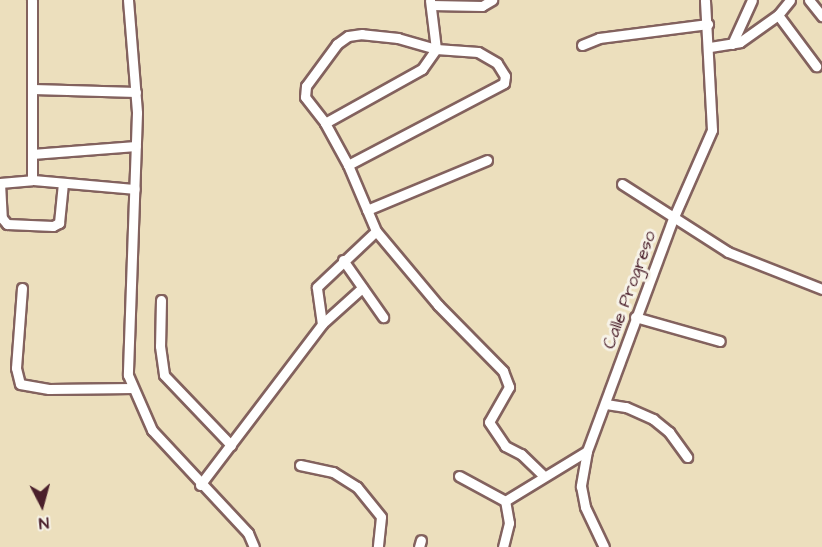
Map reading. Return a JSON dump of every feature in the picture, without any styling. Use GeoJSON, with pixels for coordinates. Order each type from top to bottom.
{"type":"FeatureCollection","features":[{"type":"Feature","properties":{"kind":"street"},"geometry":{"type":"LineString","coordinates":[[32,0],[32,180]]}},
{"type":"Feature","properties":{"kind":"street"},"geometry":{"type":"LineString","coordinates":[[128,0],[136,92],[135,189],[128,346],[133,388],[152,430],[200,485],[248,533],[254,547]]}},
{"type":"Feature","properties":{"kind":"street"},"geometry":{"type":"LineString","coordinates":[[325,123],[422,69],[436,49],[430,3],[482,6],[492,0]]}},
{"type":"Feature","properties":{"kind":"street","name":"Calle Progreso"},"geometry":{"type":"LineString","coordinates":[[604,547],[585,507],[581,486],[586,451],[606,404],[635,317],[673,219],[712,130],[710,47],[705,0]]}},
{"type":"Feature","properties":{"kind":"street"},"geometry":{"type":"LineString","coordinates":[[732,44],[752,0]]}},
{"type":"Feature","properties":{"kind":"street"},"geometry":{"type":"LineString","coordinates":[[710,47],[732,44],[778,15],[790,0]]}},
{"type":"Feature","properties":{"kind":"street"},"geometry":{"type":"LineString","coordinates":[[809,0],[822,16]]}},
{"type":"Feature","properties":{"kind":"street"},"geometry":{"type":"LineString","coordinates":[[778,15],[816,66]]}},
{"type":"Feature","properties":{"kind":"street"},"geometry":{"type":"LineString","coordinates":[[582,45],[599,38],[708,24]]}},
{"type":"Feature","properties":{"kind":"street"},"geometry":{"type":"LineString","coordinates":[[348,165],[504,83],[506,76],[497,63],[478,52],[436,49],[398,38],[348,36],[306,87],[309,104],[325,123],[348,165],[376,231],[438,305],[503,371],[509,387],[489,422],[505,446],[533,464],[544,476]]}},
{"type":"Feature","properties":{"kind":"street"},"geometry":{"type":"LineString","coordinates":[[33,89],[136,92]]}},
{"type":"Feature","properties":{"kind":"street"},"geometry":{"type":"LineString","coordinates":[[32,154],[136,146]]}},
{"type":"Feature","properties":{"kind":"street"},"geometry":{"type":"LineString","coordinates":[[367,210],[488,160]]}},
{"type":"Feature","properties":{"kind":"street"},"geometry":{"type":"LineString","coordinates":[[63,183],[59,223],[53,226],[7,224],[3,218],[0,183],[32,180],[135,189]]}},
{"type":"Feature","properties":{"kind":"street"},"geometry":{"type":"LineString","coordinates":[[622,184],[673,219],[728,252],[822,289]]}},
{"type":"Feature","properties":{"kind":"street"},"geometry":{"type":"LineString","coordinates":[[322,324],[317,287],[376,231]]}},
{"type":"Feature","properties":{"kind":"street"},"geometry":{"type":"LineString","coordinates":[[343,260],[383,317]]}},
{"type":"Feature","properties":{"kind":"street"},"geometry":{"type":"LineString","coordinates":[[22,288],[16,368],[20,384],[49,388],[133,388]]}},
{"type":"Feature","properties":{"kind":"street"},"geometry":{"type":"LineString","coordinates":[[200,485],[322,324],[362,288]]}},
{"type":"Feature","properties":{"kind":"street"},"geometry":{"type":"LineString","coordinates":[[161,300],[160,346],[164,375],[231,445]]}},
{"type":"Feature","properties":{"kind":"street"},"geometry":{"type":"LineString","coordinates":[[635,317],[720,341]]}},
{"type":"Feature","properties":{"kind":"street"},"geometry":{"type":"LineString","coordinates":[[606,404],[626,407],[653,419],[669,432],[687,457]]}},
{"type":"Feature","properties":{"kind":"street"},"geometry":{"type":"LineString","coordinates":[[505,501],[586,451]]}},
{"type":"Feature","properties":{"kind":"street"},"geometry":{"type":"LineString","coordinates":[[300,465],[333,472],[357,487],[381,517],[378,547]]}},
{"type":"Feature","properties":{"kind":"street"},"geometry":{"type":"LineString","coordinates":[[459,476],[505,501]]}},
{"type":"Feature","properties":{"kind":"street"},"geometry":{"type":"LineString","coordinates":[[503,547],[509,523],[505,501]]}}]}
